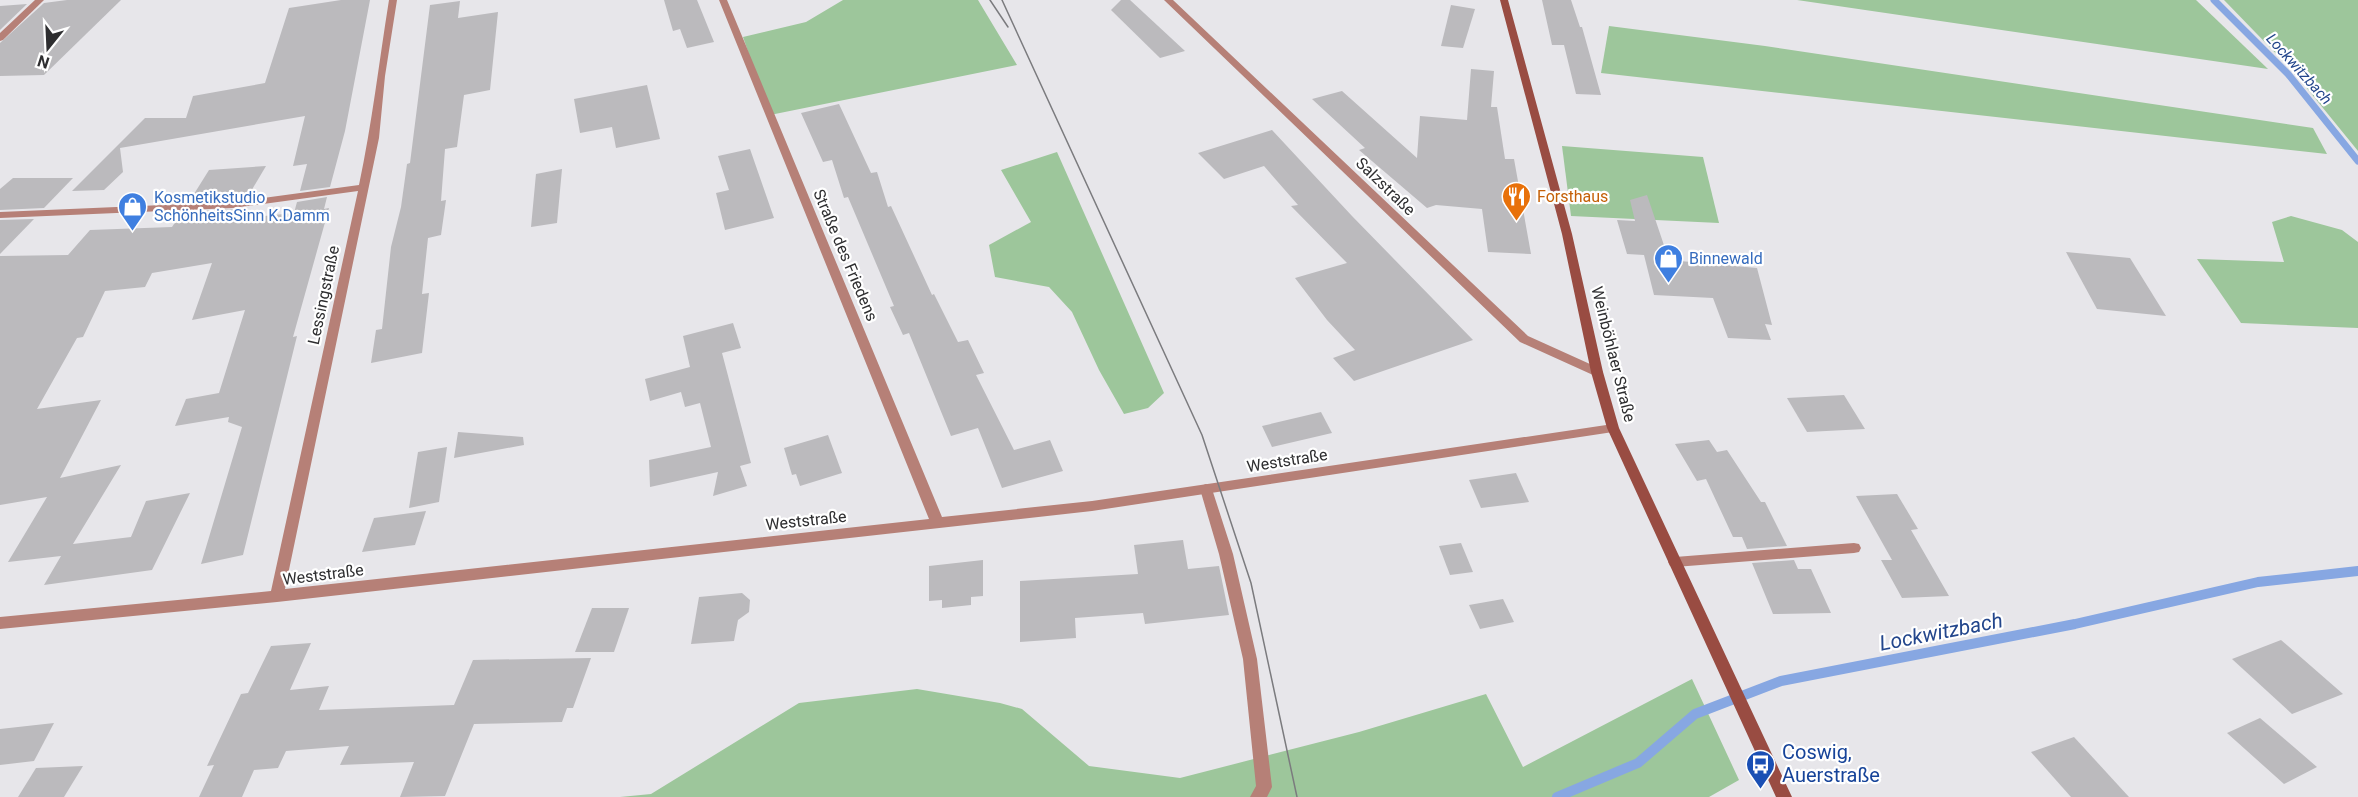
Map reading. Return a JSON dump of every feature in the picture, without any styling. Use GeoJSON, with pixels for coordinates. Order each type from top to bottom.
{"type":"FeatureCollection","features":[{"type":"Feature","properties":{"kind":"main road","name":"Weinböhlaer Straße"},"geometry":{"type":"LineString","coordinates":[[1504,0],[1567,234],[1597,372],[1613,428],[1784,797]]}},
{"type":"Feature","properties":{"kind":"street"},"geometry":{"type":"LineString","coordinates":[[0,38],[40,0]]}},
{"type":"Feature","properties":{"kind":"street","name":"Lessingstraße"},"geometry":{"type":"LineString","coordinates":[[278,596],[374,138],[393,0]]}},
{"type":"Feature","properties":{"kind":"street","name":"Straße des Friedens"},"geometry":{"type":"LineString","coordinates":[[723,0],[937,522]]}},
{"type":"Feature","properties":{"kind":"street","name":"Salzstraße"},"geometry":{"type":"LineString","coordinates":[[1168,0],[1524,339],[1597,372]]}},
{"type":"Feature","properties":{"kind":"street"},"geometry":{"type":"LineString","coordinates":[[0,215],[232,205],[363,188]]}},
{"type":"Feature","properties":{"kind":"street","name":"Weststraße"},"geometry":{"type":"LineString","coordinates":[[0,623],[278,596],[1092,506],[1613,428]]}},
{"type":"Feature","properties":{"kind":"street"},"geometry":{"type":"LineString","coordinates":[[1206,489],[1226,554],[1250,659],[1264,788],[1258,797]]}},
{"type":"Feature","properties":{"kind":"street"},"geometry":{"type":"LineString","coordinates":[[1675,562],[1854,548]]}},
{"type":"Feature","properties":{"kind":"green space"},"geometry":{"type":"Polygon","coordinates":[[[843,0],[978,0],[1017,65],[770,115],[743,37],[806,22],[843,0]]]}},
{"type":"Feature","properties":{"kind":"green space"},"geometry":{"type":"Polygon","coordinates":[[[1797,0],[2196,0],[2268,69],[1797,0]]]}},
{"type":"Feature","properties":{"kind":"green space"},"geometry":{"type":"Polygon","coordinates":[[[2224,0],[2358,0],[2358,151],[2292,70],[2224,0]]]}},
{"type":"Feature","properties":{"kind":"green space"},"geometry":{"type":"Polygon","coordinates":[[[1609,26],[1765,46],[2313,128],[2327,154],[1601,73],[1609,26]]]}},
{"type":"Feature","properties":{"kind":"green space"},"geometry":{"type":"Polygon","coordinates":[[[1562,146],[1703,157],[1719,223],[1571,216],[1562,146]]]}},
{"type":"Feature","properties":{"kind":"green space"},"geometry":{"type":"Polygon","coordinates":[[[1057,152],[1164,393],[1148,408],[1124,414],[1099,370],[1072,312],[1049,287],[995,277],[989,245],[1031,222],[1001,170],[1057,152]]]}},
{"type":"Feature","properties":{"kind":"green space"},"geometry":{"type":"Polygon","coordinates":[[[2291,216],[2342,230],[2358,242],[2358,328],[2241,323],[2197,259],[2284,262],[2272,222],[2291,216]]]}},
{"type":"Feature","properties":{"kind":"green space"},"geometry":{"type":"Polygon","coordinates":[[[1692,679],[1739,780],[1709,797],[620,797],[651,794],[799,703],[917,689],[1022,709],[1089,766],[1180,778],[1359,732],[1486,694],[1523,767],[1692,679]]]}},
{"type":"Feature","properties":{"kind":"building"},"geometry":{"type":"Polygon","coordinates":[[[67,0],[121,0],[44,75],[0,76],[0,43],[44,3],[67,0]]]}},
{"type":"Feature","properties":{"kind":"building"},"geometry":{"type":"Polygon","coordinates":[[[341,0],[370,0],[345,131],[330,187],[300,191],[307,164],[293,166],[305,116],[120,148],[123,172],[104,190],[72,191],[145,118],[186,118],[193,96],[265,83],[289,8],[341,0]]]}},
{"type":"Feature","properties":{"kind":"building"},"geometry":{"type":"Polygon","coordinates":[[[664,0],[697,0],[714,42],[687,48],[680,29],[673,31],[664,0]]]}},
{"type":"Feature","properties":{"kind":"building"},"geometry":{"type":"Polygon","coordinates":[[[1121,0],[1130,0],[1185,51],[1160,58],[1111,10],[1121,0]]]}},
{"type":"Feature","properties":{"kind":"building"},"geometry":{"type":"Polygon","coordinates":[[[1542,0],[1571,0],[1580,27],[1582,27],[1601,95],[1576,94],[1564,45],[1552,45],[1542,0]]]}},
{"type":"Feature","properties":{"kind":"building"},"geometry":{"type":"Polygon","coordinates":[[[460,1],[458,18],[498,12],[490,90],[464,95],[457,147],[445,149],[441,201],[446,200],[441,235],[428,238],[422,294],[429,293],[422,353],[371,363],[376,330],[382,329],[391,247],[401,207],[407,164],[410,163],[430,5],[460,1]]]}},
{"type":"Feature","properties":{"kind":"building"},"geometry":{"type":"Polygon","coordinates":[[[27,4],[0,30],[0,6],[27,4]]]}},
{"type":"Feature","properties":{"kind":"building"},"geometry":{"type":"Polygon","coordinates":[[[1451,5],[1475,9],[1463,48],[1441,46],[1451,5]]]}},
{"type":"Feature","properties":{"kind":"building"},"geometry":{"type":"Polygon","coordinates":[[[1471,69],[1494,71],[1491,107],[1497,107],[1505,159],[1514,159],[1531,254],[1488,252],[1482,209],[1436,205],[1427,208],[1359,150],[1365,148],[1312,99],[1342,91],[1417,158],[1420,116],[1467,120],[1471,69]]]}},
{"type":"Feature","properties":{"kind":"building"},"geometry":{"type":"Polygon","coordinates":[[[647,85],[660,139],[616,148],[612,127],[580,133],[574,99],[647,85]]]}},
{"type":"Feature","properties":{"kind":"building"},"geometry":{"type":"Polygon","coordinates":[[[839,104],[871,173],[877,172],[888,207],[891,206],[932,295],[934,294],[958,342],[968,340],[984,373],[976,375],[1014,450],[1050,440],[1063,471],[1002,488],[978,428],[951,436],[909,333],[903,335],[890,307],[894,306],[848,197],[844,198],[832,160],[823,162],[801,113],[839,104]]]}},
{"type":"Feature","properties":{"kind":"building"},"geometry":{"type":"Polygon","coordinates":[[[1272,130],[1473,340],[1354,381],[1333,358],[1355,350],[1327,320],[1295,278],[1347,263],[1291,206],[1298,205],[1264,166],[1224,179],[1198,153],[1272,130]]]}},
{"type":"Feature","properties":{"kind":"building"},"geometry":{"type":"Polygon","coordinates":[[[750,149],[774,218],[725,230],[716,193],[729,190],[718,156],[750,149]]]}},
{"type":"Feature","properties":{"kind":"building"},"geometry":{"type":"Polygon","coordinates":[[[266,166],[247,198],[189,202],[209,170],[266,166]]]}},
{"type":"Feature","properties":{"kind":"building"},"geometry":{"type":"Polygon","coordinates":[[[562,169],[557,223],[531,227],[536,174],[562,169]]]}},
{"type":"Feature","properties":{"kind":"building"},"geometry":{"type":"Polygon","coordinates":[[[13,178],[73,178],[44,208],[0,210],[0,189],[13,178]]]}},
{"type":"Feature","properties":{"kind":"building"},"geometry":{"type":"Polygon","coordinates":[[[1647,195],[1669,260],[1757,268],[1772,325],[1765,324],[1771,340],[1728,338],[1713,298],[1654,295],[1644,255],[1627,254],[1617,220],[1635,221],[1630,200],[1647,195]]]}},
{"type":"Feature","properties":{"kind":"building"},"geometry":{"type":"Polygon","coordinates":[[[327,197],[324,209],[329,208],[293,337],[297,336],[243,555],[201,564],[242,427],[228,422],[229,417],[175,426],[186,399],[219,393],[245,310],[192,320],[212,263],[152,273],[145,287],[105,291],[83,337],[77,338],[37,409],[101,400],[60,478],[121,465],[73,544],[131,537],[146,501],[190,493],[152,570],[44,585],[61,556],[8,562],[47,497],[0,505],[0,256],[68,255],[90,230],[172,227],[182,212],[240,209],[234,219],[294,213],[297,202],[327,197]]]}},
{"type":"Feature","properties":{"kind":"building"},"geometry":{"type":"Polygon","coordinates":[[[34,219],[0,254],[0,220],[34,219]]]}},
{"type":"Feature","properties":{"kind":"building"},"geometry":{"type":"Polygon","coordinates":[[[2066,252],[2130,258],[2166,316],[2097,309],[2066,252]]]}},
{"type":"Feature","properties":{"kind":"building"},"geometry":{"type":"Polygon","coordinates":[[[733,323],[741,348],[722,353],[751,463],[740,466],[747,486],[713,496],[718,472],[650,487],[649,460],[711,447],[700,403],[685,407],[681,392],[650,401],[645,379],[690,367],[683,336],[733,323]]]}},
{"type":"Feature","properties":{"kind":"building"},"geometry":{"type":"Polygon","coordinates":[[[1844,395],[1865,429],[1807,432],[1787,398],[1844,395]]]}},
{"type":"Feature","properties":{"kind":"building"},"geometry":{"type":"Polygon","coordinates":[[[1321,412],[1332,433],[1272,447],[1262,426],[1321,412]]]}},
{"type":"Feature","properties":{"kind":"building"},"geometry":{"type":"Polygon","coordinates":[[[458,432],[523,437],[524,445],[454,458],[458,432]]]}},
{"type":"Feature","properties":{"kind":"building"},"geometry":{"type":"Polygon","coordinates":[[[828,435],[842,473],[800,486],[796,474],[792,475],[784,448],[828,435]]]}},
{"type":"Feature","properties":{"kind":"building"},"geometry":{"type":"Polygon","coordinates":[[[1709,440],[1717,452],[1727,450],[1761,502],[1765,502],[1787,546],[1747,549],[1742,537],[1733,537],[1706,479],[1697,481],[1675,444],[1709,440]]]}},
{"type":"Feature","properties":{"kind":"building"},"geometry":{"type":"Polygon","coordinates":[[[447,447],[439,502],[409,508],[418,452],[447,447]]]}},
{"type":"Feature","properties":{"kind":"building"},"geometry":{"type":"Polygon","coordinates":[[[1516,473],[1529,502],[1481,508],[1469,480],[1516,473]]]}},
{"type":"Feature","properties":{"kind":"building"},"geometry":{"type":"Polygon","coordinates":[[[1897,494],[1918,529],[1911,530],[1949,596],[1902,598],[1881,560],[1892,560],[1856,496],[1897,494]]]}},
{"type":"Feature","properties":{"kind":"building"},"geometry":{"type":"Polygon","coordinates":[[[426,511],[415,545],[362,552],[374,518],[426,511]]]}},
{"type":"Feature","properties":{"kind":"building"},"geometry":{"type":"Polygon","coordinates":[[[1183,540],[1188,569],[1219,566],[1229,615],[1145,624],[1143,613],[1075,618],[1076,638],[1020,642],[1020,581],[1138,574],[1134,545],[1183,540]]]}},
{"type":"Feature","properties":{"kind":"building"},"geometry":{"type":"Polygon","coordinates":[[[1461,543],[1473,572],[1450,575],[1439,546],[1461,543]]]}},
{"type":"Feature","properties":{"kind":"building"},"geometry":{"type":"Polygon","coordinates":[[[983,560],[983,596],[971,597],[971,605],[942,608],[942,600],[929,601],[929,566],[983,560]]]}},
{"type":"Feature","properties":{"kind":"building"},"geometry":{"type":"Polygon","coordinates":[[[1794,560],[1798,569],[1811,569],[1831,613],[1773,614],[1752,563],[1794,560]]]}},
{"type":"Feature","properties":{"kind":"building"},"geometry":{"type":"Polygon","coordinates":[[[742,593],[750,600],[749,612],[738,620],[734,641],[691,644],[699,597],[742,593]]]}},
{"type":"Feature","properties":{"kind":"building"},"geometry":{"type":"Polygon","coordinates":[[[1503,599],[1514,622],[1480,629],[1469,605],[1503,599]]]}},
{"type":"Feature","properties":{"kind":"building"},"geometry":{"type":"Polygon","coordinates":[[[592,608],[629,608],[614,652],[575,652],[592,608]]]}},
{"type":"Feature","properties":{"kind":"building"},"geometry":{"type":"Polygon","coordinates":[[[2281,640],[2343,694],[2292,714],[2232,659],[2281,640]]]}},
{"type":"Feature","properties":{"kind":"building"},"geometry":{"type":"Polygon","coordinates":[[[311,643],[290,690],[329,686],[319,710],[454,705],[473,660],[591,658],[573,708],[567,708],[562,722],[474,724],[445,796],[400,797],[414,762],[340,765],[349,746],[286,751],[278,768],[254,770],[242,797],[199,797],[214,765],[207,766],[241,694],[248,693],[271,646],[311,643]]]}},
{"type":"Feature","properties":{"kind":"building"},"geometry":{"type":"Polygon","coordinates":[[[2260,718],[2317,767],[2284,784],[2227,733],[2260,718]]]}},
{"type":"Feature","properties":{"kind":"building"},"geometry":{"type":"Polygon","coordinates":[[[54,723],[34,761],[0,765],[0,729],[54,723]]]}},
{"type":"Feature","properties":{"kind":"building"},"geometry":{"type":"Polygon","coordinates":[[[2074,737],[2129,797],[2071,797],[2031,752],[2074,737]]]}},
{"type":"Feature","properties":{"kind":"building"},"geometry":{"type":"Polygon","coordinates":[[[83,766],[64,797],[18,797],[36,768],[83,766]]]}},
{"type":"Feature","properties":{"kind":"waterway","name":"Lockwitzbach"},"geometry":{"type":"LineString","coordinates":[[2214,0],[2288,74],[2358,161]]}},
{"type":"Feature","properties":{"kind":"waterway","name":"Lockwitzbach"},"geometry":{"type":"LineString","coordinates":[[1557,797],[1638,763],[1695,714],[1781,681],[2075,624],[2258,582],[2358,571]]}},
{"type":"Feature","properties":{"kind":"tram line"},"geometry":{"type":"LineString","coordinates":[[990,0],[1008,27]]}},
{"type":"Feature","properties":{"kind":"tram line"},"geometry":{"type":"LineString","coordinates":[[1002,0],[1202,435],[1251,583],[1297,797]]}},
{"type":"Feature","properties":{"kind":"place","name":"Forsthaus"},"geometry":{"type":"Point","coordinates":[1516,222]}},
{"type":"Feature","properties":{"kind":"place","name":"Kosmetikstudio SchönheitsSinn K.Damm"},"geometry":{"type":"Point","coordinates":[133,232]}},
{"type":"Feature","properties":{"kind":"place","name":"Binnewald"},"geometry":{"type":"Point","coordinates":[1668,284]}},
{"type":"Feature","properties":{"kind":"place","name":"Coswig, Auerstraße"},"geometry":{"type":"Point","coordinates":[1761,790]}}]}
